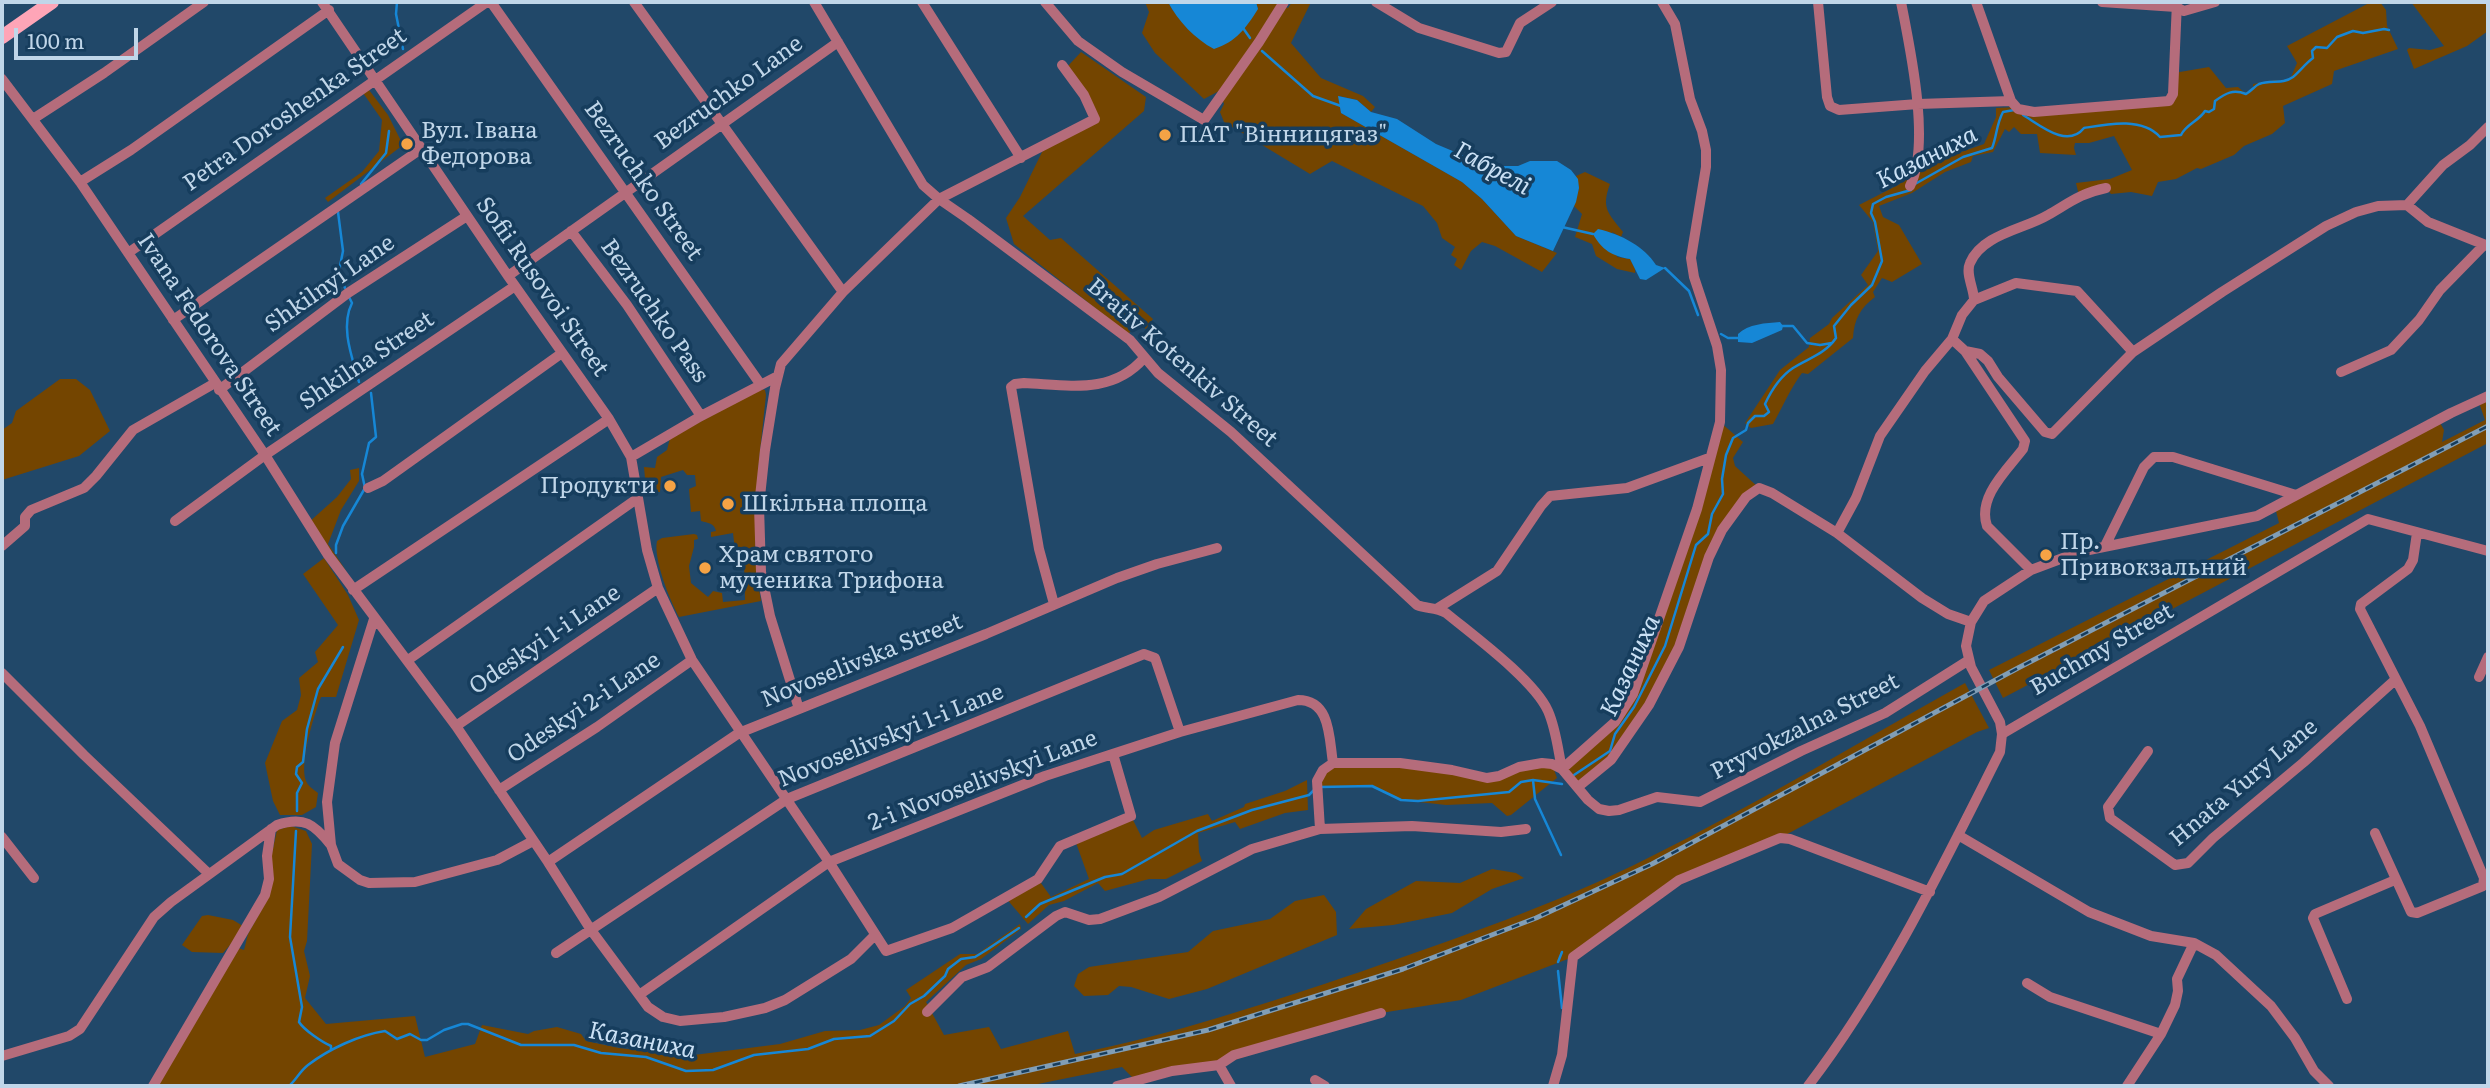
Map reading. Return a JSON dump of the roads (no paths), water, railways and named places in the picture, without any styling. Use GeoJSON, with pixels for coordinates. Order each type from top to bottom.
{"type":"FeatureCollection","features":[{"type":"Feature","properties":{"kind":"main road"},"geometry":{"type":"LineString","coordinates":[[2,37],[52,2]]}},
{"type":"Feature","properties":{"kind":"street"},"geometry":{"type":"LineString","coordinates":[[33,119],[104,73],[204,2]]}},
{"type":"Feature","properties":{"kind":"street","name":"Petra Doroshenka Street"},"geometry":{"type":"LineString","coordinates":[[128,253],[489,2]]}},
{"type":"Feature","properties":{"kind":"street","name":"Bezruchko Street"},"geometry":{"type":"LineString","coordinates":[[489,2],[761,384]]}},
{"type":"Feature","properties":{"kind":"street"},"geometry":{"type":"LineString","coordinates":[[634,2],[844,292]]}},
{"type":"Feature","properties":{"kind":"street","name":"Brativ Kotenkiv Street"},"geometry":{"type":"LineString","coordinates":[[814,2],[915,174],[939,200],[1130,340],[1158,373],[1231,432],[1417,605],[1426,609],[1438,608],[1489,648],[1541,699],[1553,725],[1562,769]]}},
{"type":"Feature","properties":{"kind":"street"},"geometry":{"type":"LineString","coordinates":[[922,2],[1021,159]]}},
{"type":"Feature","properties":{"kind":"street"},"geometry":{"type":"LineString","coordinates":[[1045,2],[1078,41],[1122,72],[1204,120],[1284,2]]}},
{"type":"Feature","properties":{"kind":"street"},"geometry":{"type":"LineString","coordinates":[[1376,2],[1419,28],[1500,53],[1506,52],[1520,23],[1552,2]]}},
{"type":"Feature","properties":{"kind":"street"},"geometry":{"type":"LineString","coordinates":[[1562,769],[1615,722],[1633,694],[1697,509],[1720,422],[1721,370],[1717,346],[1694,277],[1691,258],[1706,167],[1706,150],[1690,99],[1675,24],[1662,2]]}},
{"type":"Feature","properties":{"kind":"street"},"geometry":{"type":"LineString","coordinates":[[1818,2],[1830,106],[1839,110],[2011,101]]}},
{"type":"Feature","properties":{"kind":"street"},"geometry":{"type":"LineString","coordinates":[[1901,2],[1918,104],[1918,158],[1910,186]]}},
{"type":"Feature","properties":{"kind":"street"},"geometry":{"type":"LineString","coordinates":[[1976,2],[2011,101],[2018,109],[2034,112],[2169,101],[2173,94],[2177,5]]}},
{"type":"Feature","properties":{"kind":"street"},"geometry":{"type":"LineString","coordinates":[[2102,2],[2177,5],[2184,12],[2215,2]]}},
{"type":"Feature","properties":{"kind":"street"},"geometry":{"type":"LineString","coordinates":[[80,182],[131,150],[326,6]]}},
{"type":"Feature","properties":{"kind":"street","name":"Sofii Rusovoi Street"},"geometry":{"type":"LineString","coordinates":[[326,6],[421,149],[609,419],[631,457]]}},
{"type":"Feature","properties":{"kind":"street","name":"Bezruchko Lane"},"geometry":{"type":"LineString","coordinates":[[512,281],[571,230],[627,194],[720,124],[838,42]]}},
{"type":"Feature","properties":{"kind":"street"},"geometry":{"type":"LineString","coordinates":[[799,709],[770,616],[761,572],[760,506],[765,450],[781,364],[844,292],[939,200],[1095,119],[1084,95],[1062,65]]}},
{"type":"Feature","properties":{"kind":"street","name":"Ivana Fedorova Street"},"geometry":{"type":"LineString","coordinates":[[2,79],[80,182],[265,456],[328,555],[456,726],[591,930],[648,1007],[663,1017],[680,1021],[745,1013],[775,1004],[857,955],[875,935]]}},
{"type":"Feature","properties":{"kind":"street"},"geometry":{"type":"LineString","coordinates":[[2407,205],[2443,164],[2488,127]]}},
{"type":"Feature","properties":{"kind":"street"},"geometry":{"type":"LineString","coordinates":[[173,320],[421,149]]}},
{"type":"Feature","properties":{"kind":"street"},"geometry":{"type":"LineString","coordinates":[[1974,300],[1968,269],[1970,261],[1986,244],[2014,228],[2047,216],[2089,191],[2106,188]]}},
{"type":"Feature","properties":{"kind":"street"},"geometry":{"type":"LineString","coordinates":[[1965,351],[1980,354],[1988,361],[1998,377],[2045,432],[2052,434],[2133,352],[2326,226],[2356,212],[2378,206],[2407,205],[2428,222],[2486,246],[2440,290],[2419,320],[2391,350],[2341,372]]}},
{"type":"Feature","properties":{"kind":"street","name":"Shkilnyi Lane"},"geometry":{"type":"LineString","coordinates":[[2,546],[25,526],[25,517],[31,510],[84,488],[133,430],[217,386],[348,293],[467,216]]}},
{"type":"Feature","properties":{"kind":"street","name":"Bezruchko Pass"},"geometry":{"type":"LineString","coordinates":[[571,230],[627,305],[701,416]]}},
{"type":"Feature","properties":{"kind":"street","name":"Shkilna Street"},"geometry":{"type":"LineString","coordinates":[[175,521],[512,281]]}},
{"type":"Feature","properties":{"kind":"street"},"geometry":{"type":"LineString","coordinates":[[1837,533],[1856,498],[1880,436],[1925,370],[1952,339],[1962,315],[1974,300],[2016,283],[2077,291],[2133,352]]}},
{"type":"Feature","properties":{"kind":"street"},"geometry":{"type":"LineString","coordinates":[[1952,339],[1965,351],[2025,441],[2023,449],[1986,502],[1984,517],[1987,526],[2031,570]]}},
{"type":"Feature","properties":{"kind":"street"},"geometry":{"type":"LineString","coordinates":[[369,488],[383,481],[562,354]]}},
{"type":"Feature","properties":{"kind":"street"},"geometry":{"type":"LineString","coordinates":[[1054,604],[1039,550],[1010,387],[1024,383],[1092,386],[1126,375],[1144,358]]}},
{"type":"Feature","properties":{"kind":"street"},"geometry":{"type":"LineString","coordinates":[[778,376],[701,416],[631,457],[647,550],[658,588],[692,660],[830,862],[886,951],[952,928],[1038,879],[1060,846],[1131,816],[1113,754]]}},
{"type":"Feature","properties":{"kind":"street"},"geometry":{"type":"LineString","coordinates":[[1808,1086],[1861,1007],[1930,892],[2000,752],[2001,728],[1970,664],[1966,639],[1971,622],[1984,601],[2031,570],[2063,557],[2257,516],[2488,396]]}},
{"type":"Feature","properties":{"kind":"street"},"geometry":{"type":"LineString","coordinates":[[354,590],[609,419]]}},
{"type":"Feature","properties":{"kind":"street"},"geometry":{"type":"LineString","coordinates":[[2105,546],[2144,467],[2154,457],[2173,457],[2296,495]]}},
{"type":"Feature","properties":{"kind":"street"},"geometry":{"type":"LineString","coordinates":[[1438,608],[1497,571],[1550,496],[1627,488],[1709,458]]}},
{"type":"Feature","properties":{"kind":"street"},"geometry":{"type":"LineString","coordinates":[[1320,829],[1317,781],[1323,770],[1333,763],[1400,763],[1487,778],[1532,763],[1552,764],[1562,769],[1578,787],[1611,760],[1649,705],[1679,647],[1709,556],[1722,530],[1746,497],[1759,488],[1765,489],[1837,533],[1922,598],[1948,614],[1971,622]]}},
{"type":"Feature","properties":{"kind":"street"},"geometry":{"type":"LineString","coordinates":[[408,660],[638,498]]}},
{"type":"Feature","properties":{"kind":"street","name":"Buchmy Street"},"geometry":{"type":"LineString","coordinates":[[2001,728],[2368,519],[2417,533]]}},
{"type":"Feature","properties":{"kind":"street"},"geometry":{"type":"LineString","coordinates":[[2375,833],[2411,912],[2417,913],[2481,888],[2484,883],[2420,726],[2360,608],[2361,604],[2408,569],[2413,561],[2417,533],[2488,551]]}},
{"type":"Feature","properties":{"kind":"street","name":"Novoselivska Street"},"geometry":{"type":"LineString","coordinates":[[548,862],[740,733],[1157,564],[1217,548]]}},
{"type":"Feature","properties":{"kind":"street","name":"Odeskyi 1-i Lane"},"geometry":{"type":"LineString","coordinates":[[456,726],[658,588]]}},
{"type":"Feature","properties":{"kind":"street"},"geometry":{"type":"LineString","coordinates":[[374,619],[335,743],[327,802],[331,845],[338,864],[360,880],[369,883],[415,882],[497,860],[534,841]]}},
{"type":"Feature","properties":{"kind":"street","name":"Novoselivskyi 1-i Lane"},"geometry":{"type":"LineString","coordinates":[[556,954],[787,799],[1144,654],[1155,658],[1180,732]]}},
{"type":"Feature","properties":{"kind":"street"},"geometry":{"type":"LineString","coordinates":[[2479,677],[2488,657]]}},
{"type":"Feature","properties":{"kind":"street","name":"Odeskyi 2-i Lane"},"geometry":{"type":"LineString","coordinates":[[499,790],[597,727],[692,660]]}},
{"type":"Feature","properties":{"kind":"street","name":"Pryvokzalna Street"},"geometry":{"type":"LineString","coordinates":[[1578,787],[1588,800],[1609,811],[1657,797],[1700,802],[1801,751],[1872,720],[1970,664]]}},
{"type":"Feature","properties":{"kind":"street"},"geometry":{"type":"LineString","coordinates":[[2,673],[209,874]]}},
{"type":"Feature","properties":{"kind":"street","name":"Hnata Yury Lane"},"geometry":{"type":"LineString","coordinates":[[2148,751],[2108,807],[2107,813],[2110,818],[2175,865],[2181,866],[2188,863],[2213,838],[2304,762],[2395,680]]}},
{"type":"Feature","properties":{"kind":"street","name":"2-i Novoselivskyi Lane"},"geometry":{"type":"LineString","coordinates":[[639,995],[830,862],[1045,776],[1180,732],[1298,700],[1309,700],[1320,708],[1327,722],[1333,763]]}},
{"type":"Feature","properties":{"kind":"street"},"geometry":{"type":"LineString","coordinates":[[310,823],[327,802]]}},
{"type":"Feature","properties":{"kind":"street"},"geometry":{"type":"LineString","coordinates":[[2,1056],[69,1036],[80,1029],[154,917],[170,902],[271,829],[289,821],[310,823],[331,845]]}},
{"type":"Feature","properties":{"kind":"street"},"geometry":{"type":"LineString","coordinates":[[927,1012],[962,977],[988,967],[1056,916],[1065,912],[1089,920],[1100,919],[1159,897],[1252,849],[1320,829],[1412,826],[1501,832],[1526,829]]}},
{"type":"Feature","properties":{"kind":"street"},"geometry":{"type":"LineString","coordinates":[[153,1086],[265,895],[269,879],[267,856],[271,829]]}},
{"type":"Feature","properties":{"kind":"street"},"geometry":{"type":"LineString","coordinates":[[1958,835],[2089,912],[2151,936],[2194,943],[2216,955],[2272,1006],[2314,1071],[2329,1086]]}},
{"type":"Feature","properties":{"kind":"street"},"geometry":{"type":"LineString","coordinates":[[2,837],[34,878]]}},
{"type":"Feature","properties":{"kind":"street"},"geometry":{"type":"LineString","coordinates":[[1553,1086],[1562,1055],[1573,957],[1679,880],[1780,838],[1790,839],[1930,892]]}},
{"type":"Feature","properties":{"kind":"street"},"geometry":{"type":"LineString","coordinates":[[2347,999],[2313,918],[2315,914],[2358,894],[2395,880]]}},
{"type":"Feature","properties":{"kind":"street"},"geometry":{"type":"LineString","coordinates":[[2127,1086],[2161,1034],[2175,1005],[2177,979],[2194,943]]}},
{"type":"Feature","properties":{"kind":"street"},"geometry":{"type":"LineString","coordinates":[[2027,983],[2050,997],[2161,1034]]}},
{"type":"Feature","properties":{"kind":"street"},"geometry":{"type":"LineString","coordinates":[[1117,1086],[1172,1071],[1219,1065],[1248,1050],[1381,1013]]}},
{"type":"Feature","properties":{"kind":"street"},"geometry":{"type":"LineString","coordinates":[[1219,1065],[1231,1086]]}},
{"type":"Feature","properties":{"kind":"water"},"geometry":{"type":"Polygon","coordinates":[[[1168,2],[1256,2],[1258,9],[1240,34],[1214,49],[1188,29],[1168,2]]]}},
{"type":"Feature","properties":{"kind":"water"},"geometry":{"type":"Polygon","coordinates":[[[1338,96],[1357,100],[1371,112],[1397,119],[1436,144],[1467,157],[1499,166],[1518,166],[1530,161],[1557,161],[1571,170],[1578,179],[1576,202],[1553,251],[1516,236],[1482,199],[1462,182],[1341,113],[1338,96]]]}},
{"type":"Feature","properties":{"kind":"water"},"geometry":{"type":"Polygon","coordinates":[[[1598,229],[1632,242],[1646,252],[1656,265],[1665,268],[1646,280],[1640,279],[1630,259],[1613,254],[1600,244],[1593,234],[1598,229]]]}},
{"type":"Feature","properties":{"kind":"water"},"geometry":{"type":"Polygon","coordinates":[[[1780,322],[1782,330],[1752,343],[1738,342],[1738,334],[1747,328],[1780,322]]]}},
{"type":"Feature","properties":{"kind":"waterway"},"geometry":{"type":"LineString","coordinates":[[397,2],[396,14],[403,49]]}},
{"type":"Feature","properties":{"kind":"waterway","name":"Габрелі"},"geometry":{"type":"LineString","coordinates":[[1243,28],[1250,38]]}},
{"type":"Feature","properties":{"kind":"waterway","name":"Казаниха"},"geometry":{"type":"LineString","coordinates":[[2023,115],[2062,136],[2077,134],[2084,128],[2124,124],[2144,127],[2160,137],[2181,135],[2205,111],[2214,109],[2215,101],[2226,94],[2246,94],[2259,84],[2285,81],[2293,77],[2313,58],[2312,51],[2316,47],[2327,48],[2337,37],[2353,31],[2363,33],[2389,30]]}},
{"type":"Feature","properties":{"kind":"waterway","name":"Габрелі"},"geometry":{"type":"LineString","coordinates":[[1262,51],[1313,96],[1341,106]]}},
{"type":"Feature","properties":{"kind":"waterway","name":"Казаниха"},"geometry":{"type":"LineString","coordinates":[[1915,184],[1963,157],[1992,148],[2003,112],[2014,110]]}},
{"type":"Feature","properties":{"kind":"waterway"},"geometry":{"type":"LineString","coordinates":[[361,184],[386,153],[389,131]]}},
{"type":"Feature","properties":{"kind":"waterway","name":"Казаниха"},"geometry":{"type":"LineString","coordinates":[[1574,775],[1610,751],[1615,734],[1634,707],[1665,646],[1696,545],[1708,534],[1712,514],[1723,494],[1722,479],[1726,455],[1733,438],[1746,430],[1748,423],[1755,416],[1764,416],[1769,412],[1765,404],[1784,375],[1822,352],[1836,338],[1834,326],[1872,285],[1882,261],[1871,213],[1873,204],[1911,190]]}},
{"type":"Feature","properties":{"kind":"waterway"},"geometry":{"type":"LineString","coordinates":[[338,212],[343,251],[339,271],[345,288]]}},
{"type":"Feature","properties":{"kind":"waterway","name":"Габрелі"},"geometry":{"type":"LineString","coordinates":[[1562,227],[1593,234]]}},
{"type":"Feature","properties":{"kind":"waterway","name":"Габрелі"},"geometry":{"type":"LineString","coordinates":[[1665,268],[1689,291],[1698,315]]}},
{"type":"Feature","properties":{"kind":"waterway"},"geometry":{"type":"LineString","coordinates":[[349,297],[352,303],[347,332],[359,382]]}},
{"type":"Feature","properties":{"kind":"waterway","name":"Габрелі"},"geometry":{"type":"LineString","coordinates":[[1780,326],[1793,326],[1807,343],[1832,343]]}},
{"type":"Feature","properties":{"kind":"waterway","name":"Габрелі"},"geometry":{"type":"LineString","coordinates":[[1721,334],[1728,338],[1741,338]]}},
{"type":"Feature","properties":{"kind":"waterway"},"geometry":{"type":"LineString","coordinates":[[336,553],[343,526],[365,488],[362,474],[369,443],[376,437],[371,393]]}},
{"type":"Feature","properties":{"kind":"waterway"},"geometry":{"type":"LineString","coordinates":[[297,811],[297,793],[302,783],[296,774],[297,767],[303,762],[307,729],[318,689],[343,647]]}},
{"type":"Feature","properties":{"kind":"waterway"},"geometry":{"type":"LineString","coordinates":[[1533,780],[1535,799],[1561,855]]}},
{"type":"Feature","properties":{"kind":"waterway","name":"Казаниха"},"geometry":{"type":"LineString","coordinates":[[1320,787],[1372,786],[1401,800],[1418,801],[1509,792],[1521,782],[1533,780],[1562,784]]}},
{"type":"Feature","properties":{"kind":"waterway"},"geometry":{"type":"LineString","coordinates":[[1026,917],[1040,904],[1105,877],[1122,874],[1197,831],[1252,810],[1309,795],[1314,790]]}},
{"type":"Feature","properties":{"kind":"waterway"},"geometry":{"type":"LineString","coordinates":[[296,831],[290,937],[302,1007],[299,1022],[314,1036],[331,1046],[331,1050]]}},
{"type":"Feature","properties":{"kind":"waterway","name":"Казаниха"},"geometry":{"type":"LineString","coordinates":[[289,1086],[305,1067],[316,1059],[355,1039],[385,1031],[397,1039],[410,1034],[427,1040],[462,1024],[521,1045],[574,1045],[601,1053],[646,1057],[686,1071],[713,1070],[754,1055],[808,1049],[834,1039],[870,1036],[894,1021],[910,1004],[924,996],[945,976],[948,969],[961,959],[975,957],[1019,928]]}},
{"type":"Feature","properties":{"kind":"waterway"},"geometry":{"type":"LineString","coordinates":[[1558,962],[1562,952]]}},
{"type":"Feature","properties":{"kind":"waterway"},"geometry":{"type":"LineString","coordinates":[[1558,971],[1562,1008]]}},
{"type":"Feature","properties":{"kind":"railway"},"geometry":{"type":"LineString","coordinates":[[959,1086],[1208,1030],[1403,969],[1536,918],[1652,864],[2018,668],[2488,426]]}},
{"type":"Feature","properties":{"kind":"place","name":"ПАТ \"Вінницягаз\""},"geometry":{"type":"Point","coordinates":[1165,135]}},
{"type":"Feature","properties":{"kind":"place","name":"Вул. Івана Федорова"},"geometry":{"type":"Point","coordinates":[407,144]}},
{"type":"Feature","properties":{"kind":"place","name":"Продукти"},"geometry":{"type":"Point","coordinates":[670,486]}},
{"type":"Feature","properties":{"kind":"place","name":"Шкільна площа"},"geometry":{"type":"Point","coordinates":[728,504]}},
{"type":"Feature","properties":{"kind":"place","name":"Пр. Привокзальний"},"geometry":{"type":"Point","coordinates":[2046,555]}},
{"type":"Feature","properties":{"kind":"place","name":"Храм святого мученика Трифона"},"geometry":{"type":"Point","coordinates":[705,568]}}]}
